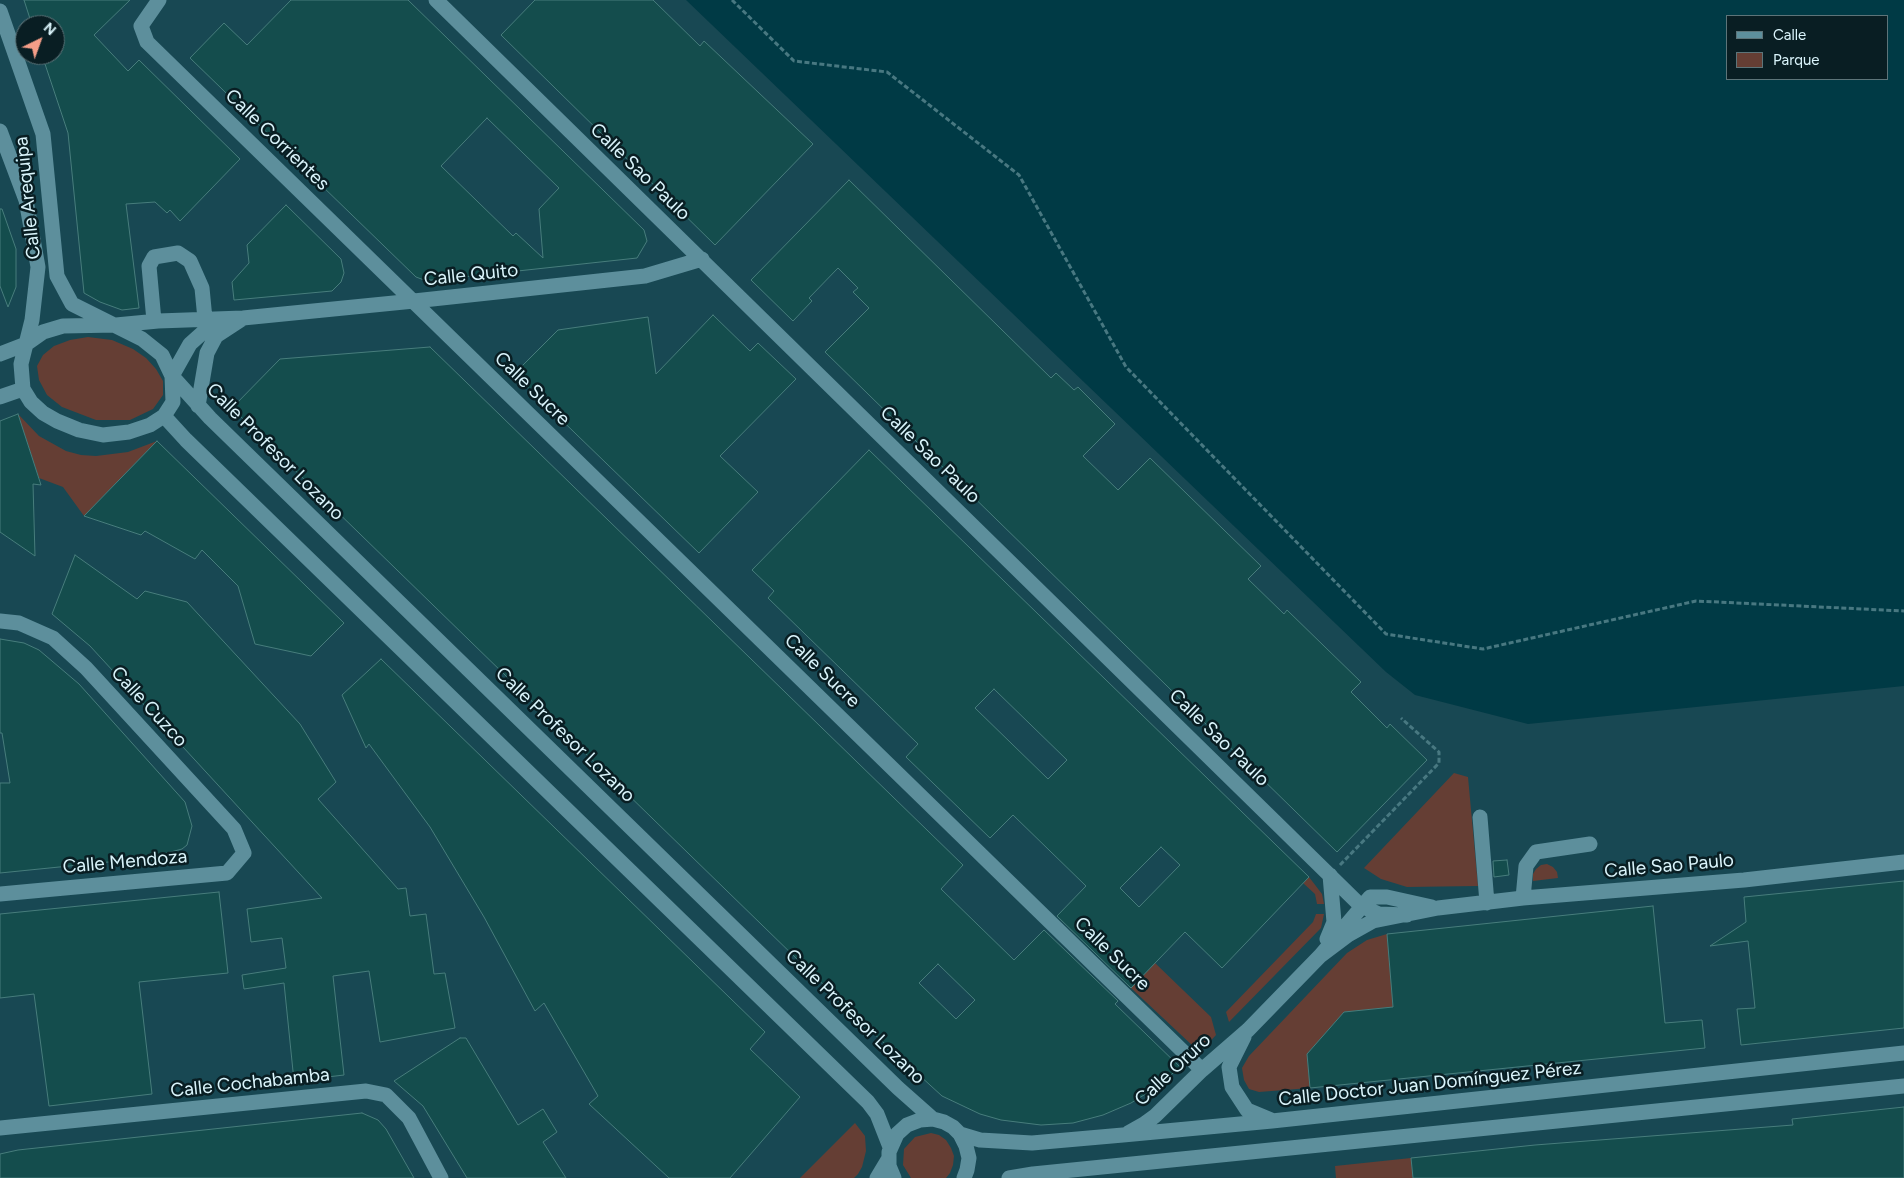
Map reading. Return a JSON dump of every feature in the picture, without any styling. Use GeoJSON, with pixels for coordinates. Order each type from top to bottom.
{"type":"FeatureCollection","features":[{"type":"Feature","properties":{"kind":"street","name":"Calle Corrientes"},"geometry":{"type":"LineString","coordinates":[[158,0],[141,26],[148,42],[414,302]]}},
{"type":"Feature","properties":{"kind":"street","name":"Calle Sao Paulo"},"geometry":{"type":"LineString","coordinates":[[436,0],[1361,906],[1379,914],[1407,914]]}},
{"type":"Feature","properties":{"kind":"street","name":"Calle Arequipa"},"geometry":{"type":"LineString","coordinates":[[0,11],[43,134],[56,276],[72,304],[116,325]]}},
{"type":"Feature","properties":{"kind":"street","name":"Calle Arequipa"},"geometry":{"type":"LineString","coordinates":[[0,132],[26,200],[38,267],[32,320],[26,344]]}},
{"type":"Feature","properties":{"kind":"street"},"geometry":{"type":"LineString","coordinates":[[154,321],[149,266],[154,257],[178,253],[190,261],[202,288],[206,319]]}},
{"type":"Feature","properties":{"kind":"street","name":"Calle Quito"},"geometry":{"type":"LineString","coordinates":[[116,325],[154,321],[243,318],[414,302],[645,276],[702,260]]}},
{"type":"Feature","properties":{"kind":"street","name":"Calle Sucre"},"geometry":{"type":"LineString","coordinates":[[414,302],[1202,1070]]}},
{"type":"Feature","properties":{"kind":"street","name":"Calle Quito"},"geometry":{"type":"LineString","coordinates":[[172,376],[190,344],[209,328],[243,318]]}},
{"type":"Feature","properties":{"kind":"street","name":"Calle Quito"},"geometry":{"type":"LineString","coordinates":[[198,406],[207,353],[216,336],[243,318]]}},
{"type":"Feature","properties":{"kind":"street"},"geometry":{"type":"LineString","coordinates":[[0,354],[26,344],[43,332],[62,326],[116,325],[142,338],[162,355],[172,376],[173,402],[164,416],[129,432],[103,435],[79,430],[43,413],[31,402],[23,389],[20,364],[26,344]]}},
{"type":"Feature","properties":{"kind":"street","name":"Calle Profesor Lozano"},"geometry":{"type":"LineString","coordinates":[[172,376],[198,406],[891,1081],[933,1119],[944,1122],[960,1134]]}},
{"type":"Feature","properties":{"kind":"street"},"geometry":{"type":"LineString","coordinates":[[0,397],[23,389]]}},
{"type":"Feature","properties":{"kind":"street"},"geometry":{"type":"LineString","coordinates":[[164,416],[868,1102],[880,1120],[889,1152],[889,1166],[894,1178]]}},
{"type":"Feature","properties":{"kind":"street","name":"Calle Cuzco"},"geometry":{"type":"LineString","coordinates":[[0,621],[19,623],[53,638],[86,668],[234,829],[244,853]]}},
{"type":"Feature","properties":{"kind":"street"},"geometry":{"type":"LineString","coordinates":[[1480,817],[1487,902]]}},
{"type":"Feature","properties":{"kind":"street"},"geometry":{"type":"LineString","coordinates":[[1523,898],[1526,866],[1536,852],[1590,844]]}},
{"type":"Feature","properties":{"kind":"street","name":"Calle Mendoza"},"geometry":{"type":"LineString","coordinates":[[0,894],[227,873],[244,853]]}},
{"type":"Feature","properties":{"kind":"street","name":"Calle Sao Paulo"},"geometry":{"type":"LineString","coordinates":[[1438,908],[1523,898],[1744,880],[1904,862]]}},
{"type":"Feature","properties":{"kind":"street","name":"Calle Oruro"},"geometry":{"type":"LineString","coordinates":[[1320,956],[1334,922],[1330,875]]}},
{"type":"Feature","properties":{"kind":"street","name":"Calle Oruro"},"geometry":{"type":"LineString","coordinates":[[1123,1135],[1156,1116],[1202,1070],[1248,1030],[1320,956],[1370,897],[1387,897],[1438,908]]}},
{"type":"Feature","properties":{"kind":"street","name":"Calle Oruro"},"geometry":{"type":"LineString","coordinates":[[1320,956],[1348,935],[1373,921],[1438,908]]}},
{"type":"Feature","properties":{"kind":"street","name":"Calle Oruro"},"geometry":{"type":"LineString","coordinates":[[1248,1030],[1230,1067],[1232,1087],[1247,1110],[1272,1121]]}},
{"type":"Feature","properties":{"kind":"street","name":"Calle Doctor Juan Domínguez Pérez"},"geometry":{"type":"LineString","coordinates":[[960,1134],[980,1140],[1032,1143],[1272,1121],[1904,1053]]}},
{"type":"Feature","properties":{"kind":"street"},"geometry":{"type":"LineString","coordinates":[[1009,1178],[1033,1174],[1904,1086]]}},
{"type":"Feature","properties":{"kind":"street","name":"Calle Cochabamba"},"geometry":{"type":"LineString","coordinates":[[0,1128],[366,1092],[386,1095],[409,1118],[441,1178]]}},
{"type":"Feature","properties":{"kind":"street"},"geometry":{"type":"LineString","coordinates":[[877,1178],[897,1134],[907,1125],[920,1120],[933,1119]]}},
{"type":"Feature","properties":{"kind":"street","name":"Calle Cochabamba"},"geometry":{"type":"LineString","coordinates":[[0,1132],[17,1127]]}},
{"type":"Feature","properties":{"kind":"street","name":"Calle Cochabamba"},"geometry":{"type":"LineString","coordinates":[[0,1137],[17,1127]]}},
{"type":"Feature","properties":{"kind":"street"},"geometry":{"type":"LineString","coordinates":[[960,1134],[969,1158],[964,1178]]}},
{"type":"Feature","properties":{"kind":"path"},"geometry":{"type":"LineString","coordinates":[[732,0],[794,62],[887,72],[1019,175],[1126,367],[1386,634],[1483,648],[1696,601],[1904,611]]}},
{"type":"Feature","properties":{"kind":"path"},"geometry":{"type":"LineString","coordinates":[[1330,875],[1439,763],[1439,752],[1401,718]]}},
{"type":"Feature","properties":{"kind":"shaded area"},"geometry":{"type":"Polygon","coordinates":[[[0,0],[686,0],[1386,672],[1415,695],[1528,724],[1904,686],[1904,1178],[0,1178],[0,0]]]}},
{"type":"Feature","properties":{"kind":"green space"},"geometry":{"type":"Polygon","coordinates":[[[88,337],[112,340],[133,349],[146,358],[156,369],[163,381],[163,395],[153,409],[130,420],[96,420],[62,407],[47,395],[39,380],[37,366],[43,355],[54,346],[70,340],[88,337]]]}},
{"type":"Feature","properties":{"kind":"green space"},"geometry":{"type":"Polygon","coordinates":[[[18,414],[39,436],[66,451],[81,455],[96,456],[128,452],[157,441],[84,516],[63,487],[39,478],[18,414]]]}},
{"type":"Feature","properties":{"kind":"green space"},"geometry":{"type":"Polygon","coordinates":[[[1454,773],[1468,777],[1478,886],[1407,887],[1381,879],[1364,868],[1454,773]]]}},
{"type":"Feature","properties":{"kind":"green space"},"geometry":{"type":"Polygon","coordinates":[[[1547,864],[1557,872],[1558,878],[1533,881],[1533,874],[1536,869],[1541,865],[1547,864]]]}},
{"type":"Feature","properties":{"kind":"green space"},"geometry":{"type":"Polygon","coordinates":[[[1309,877],[1322,894],[1324,904],[1317,904],[1315,894],[1303,883],[1309,877]]]}},
{"type":"Feature","properties":{"kind":"green space"},"geometry":{"type":"Polygon","coordinates":[[[1316,914],[1324,914],[1321,928],[1229,1022],[1226,1012],[1313,922],[1316,914]]]}},
{"type":"Feature","properties":{"kind":"green space"},"geometry":{"type":"Polygon","coordinates":[[[1387,934],[1393,1007],[1344,1012],[1307,1054],[1310,1088],[1259,1092],[1249,1089],[1244,1080],[1242,1068],[1249,1056],[1347,953],[1367,940],[1387,934]]]}},
{"type":"Feature","properties":{"kind":"green space"},"geometry":{"type":"Polygon","coordinates":[[[1155,963],[1211,1017],[1216,1035],[1204,1048],[1194,1047],[1131,988],[1155,963]]]}},
{"type":"Feature","properties":{"kind":"green space"},"geometry":{"type":"Polygon","coordinates":[[[855,1123],[865,1136],[866,1151],[862,1167],[854,1178],[800,1178],[855,1123]]]}},
{"type":"Feature","properties":{"kind":"green space"},"geometry":{"type":"Polygon","coordinates":[[[931,1133],[939,1135],[946,1140],[951,1148],[954,1156],[950,1173],[946,1178],[911,1178],[903,1165],[904,1149],[915,1137],[931,1133]]]}},
{"type":"Feature","properties":{"kind":"green space"},"geometry":{"type":"Polygon","coordinates":[[[1411,1158],[1413,1178],[1336,1178],[1335,1166],[1411,1158]]]}},
{"type":"Feature","properties":{"kind":"building"},"geometry":{"type":"Polygon","coordinates":[[[24,0],[130,0],[94,35],[128,71],[139,60],[240,159],[180,221],[170,210],[167,213],[155,202],[126,204],[139,308],[122,310],[100,302],[84,293],[68,133],[45,65],[65,65],[65,15],[29,15],[24,0]]]}},
{"type":"Feature","properties":{"kind":"building"},"geometry":{"type":"Polygon","coordinates":[[[291,0],[408,0],[644,230],[647,241],[637,258],[435,280],[424,280],[416,277],[190,58],[224,23],[247,45],[291,0]],[[487,118],[441,166],[513,236],[516,233],[543,258],[539,209],[559,188],[487,118]]]}},
{"type":"Feature","properties":{"kind":"building"},"geometry":{"type":"Polygon","coordinates":[[[535,0],[653,0],[700,46],[704,41],[813,144],[715,245],[501,35],[535,0]]]}},
{"type":"Feature","properties":{"kind":"building"},"geometry":{"type":"Polygon","coordinates":[[[849,180],[1051,378],[1056,373],[1074,390],[1078,387],[1115,424],[1083,456],[1118,490],[1150,458],[1261,566],[1248,579],[1284,614],[1287,610],[1361,682],[1351,692],[1387,728],[1390,724],[1427,760],[1337,852],[825,352],[869,308],[853,292],[858,288],[838,268],[809,298],[812,301],[793,321],[751,280],[849,180]]]}},
{"type":"Feature","properties":{"kind":"building"},"geometry":{"type":"Polygon","coordinates":[[[286,205],[341,259],[344,273],[341,282],[332,291],[234,300],[232,282],[249,263],[247,245],[286,205]]]}},
{"type":"Feature","properties":{"kind":"building"},"geometry":{"type":"Polygon","coordinates":[[[0,209],[2,209],[16,249],[16,287],[8,307],[0,286],[0,209]]]}},
{"type":"Feature","properties":{"kind":"building"},"geometry":{"type":"Polygon","coordinates":[[[713,315],[750,351],[758,343],[796,379],[720,456],[758,492],[699,553],[514,374],[558,330],[648,317],[656,374],[713,315]]]}},
{"type":"Feature","properties":{"kind":"building"},"geometry":{"type":"Polygon","coordinates":[[[430,347],[963,865],[941,889],[1014,960],[1044,930],[1118,1001],[1115,1004],[1180,1067],[1157,1087],[1131,1103],[1103,1115],[1073,1123],[1041,1125],[1001,1120],[980,1114],[942,1096],[872,1032],[232,408],[280,359],[430,347]],[[938,964],[919,983],[956,1019],[975,1000],[938,964]]]}},
{"type":"Feature","properties":{"kind":"building"},"geometry":{"type":"Polygon","coordinates":[[[18,414],[41,485],[33,484],[35,556],[0,532],[0,421],[18,414]]]}},
{"type":"Feature","properties":{"kind":"building"},"geometry":{"type":"Polygon","coordinates":[[[157,441],[344,623],[311,656],[255,644],[238,586],[202,550],[195,559],[145,531],[141,535],[84,516],[157,441]]]}},
{"type":"Feature","properties":{"kind":"building"},"geometry":{"type":"Polygon","coordinates":[[[869,450],[1309,877],[1222,968],[1185,932],[1131,988],[1057,916],[1086,886],[1013,815],[990,838],[906,757],[918,744],[768,598],[774,591],[752,570],[869,450]],[[994,689],[975,708],[1048,779],[1067,760],[994,689]],[[1161,847],[1120,888],[1139,907],[1180,865],[1161,847]]]}},
{"type":"Feature","properties":{"kind":"building"},"geometry":{"type":"Polygon","coordinates":[[[75,555],[137,599],[145,591],[187,602],[300,724],[336,782],[318,799],[398,889],[406,888],[410,916],[426,914],[434,974],[445,973],[455,1028],[380,1042],[369,971],[333,976],[344,1075],[294,1081],[284,983],[244,989],[242,975],[286,968],[282,938],[251,942],[247,909],[322,898],[90,646],[52,614],[75,555]]]}},
{"type":"Feature","properties":{"kind":"building"},"geometry":{"type":"Polygon","coordinates":[[[0,639],[24,643],[39,650],[79,684],[185,802],[192,826],[187,845],[182,849],[148,858],[0,873],[0,783],[10,783],[2,733],[0,733],[0,639]]]}},
{"type":"Feature","properties":{"kind":"building"},"geometry":{"type":"Polygon","coordinates":[[[381,659],[765,1032],[750,1049],[800,1097],[730,1178],[669,1178],[589,1104],[598,1096],[544,1003],[535,1011],[484,917],[430,827],[369,744],[366,748],[342,695],[381,659]]]}},
{"type":"Feature","properties":{"kind":"building"},"geometry":{"type":"Polygon","coordinates":[[[1507,860],[1509,875],[1494,877],[1493,861],[1507,860]]]}},
{"type":"Feature","properties":{"kind":"building"},"geometry":{"type":"Polygon","coordinates":[[[1904,881],[1904,1028],[1741,1045],[1737,1009],[1755,1008],[1748,941],[1710,946],[1746,922],[1744,897],[1904,881]]]}},
{"type":"Feature","properties":{"kind":"building"},"geometry":{"type":"Polygon","coordinates":[[[219,892],[228,973],[139,982],[152,1094],[49,1106],[34,994],[0,998],[0,914],[219,892]]]}},
{"type":"Feature","properties":{"kind":"building"},"geometry":{"type":"Polygon","coordinates":[[[1653,906],[1665,1023],[1702,1020],[1705,1048],[1310,1088],[1307,1054],[1344,1012],[1393,1007],[1387,934],[1653,906]]]}},
{"type":"Feature","properties":{"kind":"building"},"geometry":{"type":"Polygon","coordinates":[[[460,1038],[466,1038],[518,1125],[543,1109],[557,1132],[543,1142],[566,1178],[467,1178],[423,1106],[394,1081],[460,1038]]]}},
{"type":"Feature","properties":{"kind":"building"},"geometry":{"type":"Polygon","coordinates":[[[1904,1107],[1904,1178],[1413,1178],[1411,1158],[1535,1145],[1793,1125],[1792,1119],[1904,1107]]]}},
{"type":"Feature","properties":{"kind":"building"},"geometry":{"type":"Polygon","coordinates":[[[362,1113],[378,1120],[386,1129],[414,1178],[0,1178],[0,1154],[18,1150],[362,1113]]]}}]}
